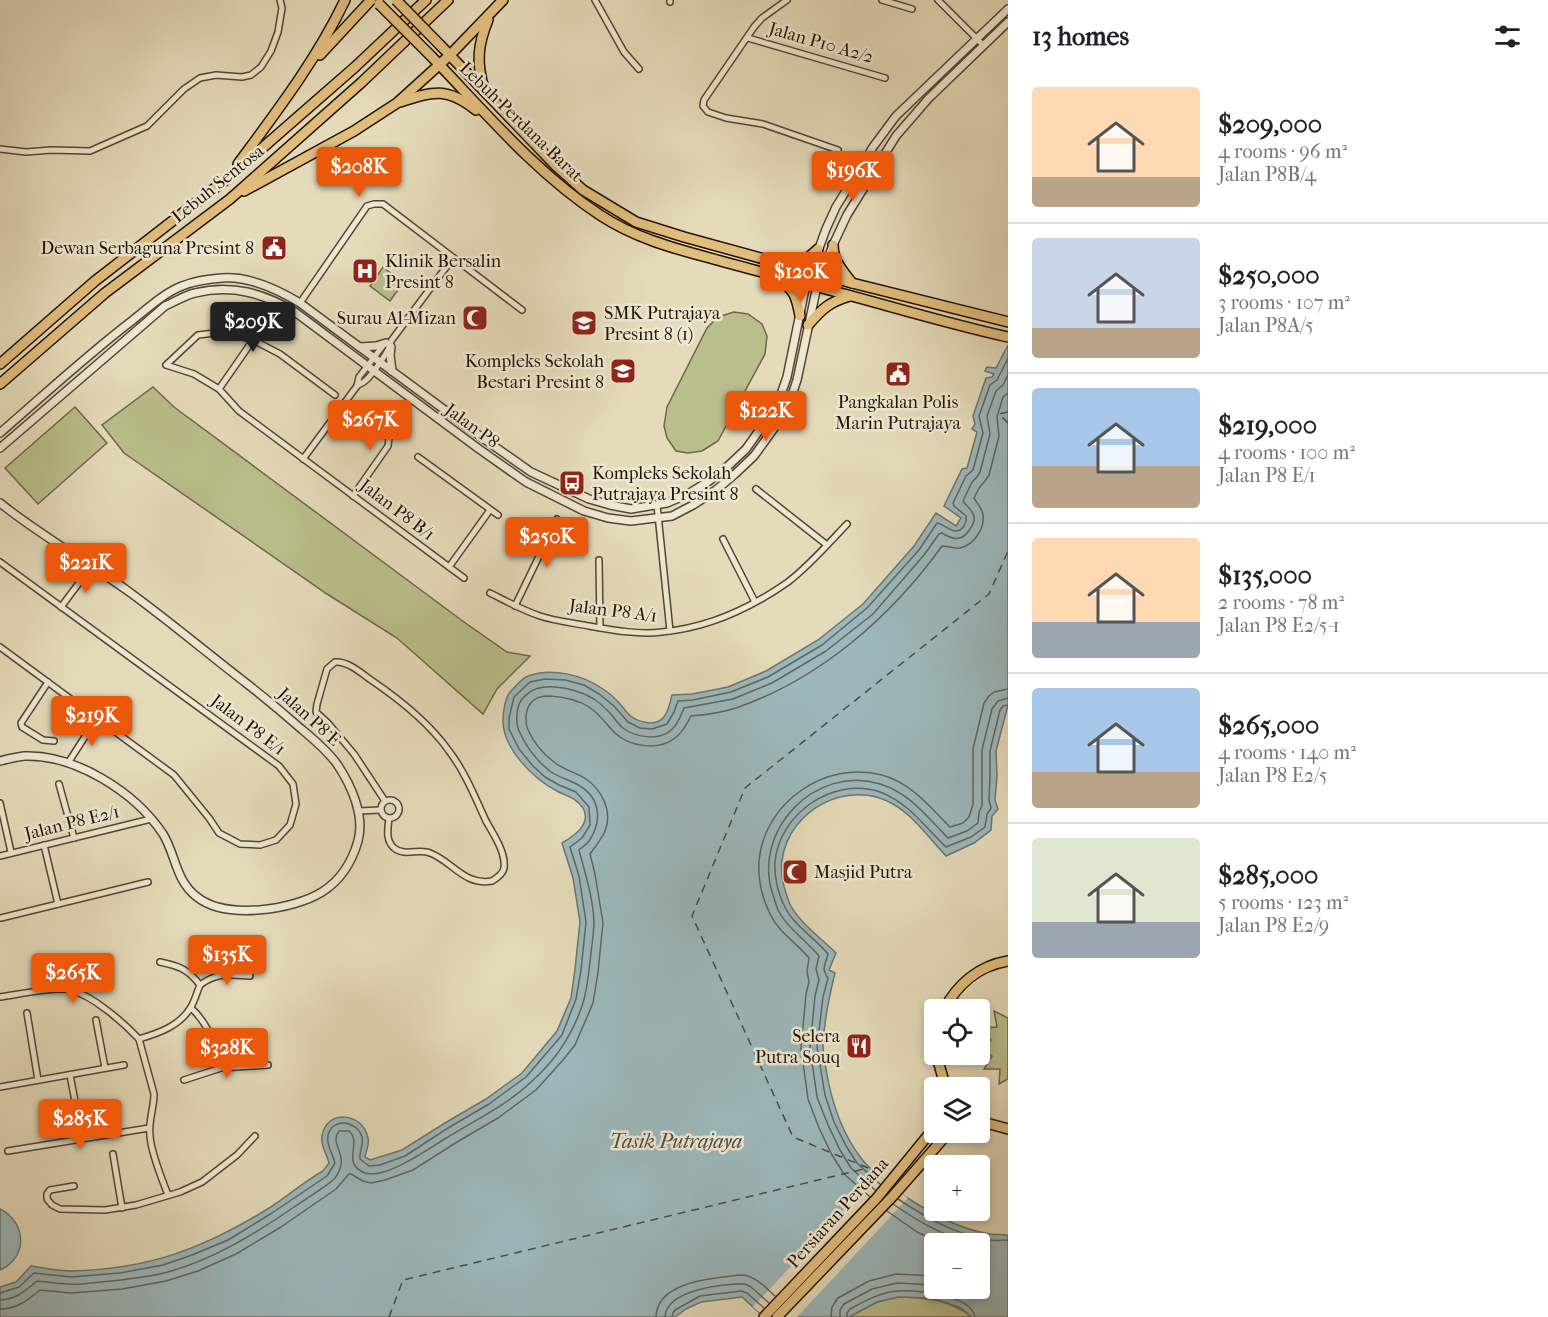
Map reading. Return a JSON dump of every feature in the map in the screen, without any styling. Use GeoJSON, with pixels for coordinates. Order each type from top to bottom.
{"type":"FeatureCollection","features":[{"type":"Feature","properties":{"kind":"main road"},"geometry":{"type":"LineString","coordinates":[[303,75],[345,0]]}},
{"type":"Feature","properties":{"kind":"main road","name":"Lebuh Perdana Barat"},"geometry":{"type":"LineString","coordinates":[[396,0],[556,166],[583,190],[636,222],[791,267],[1008,322]]}},
{"type":"Feature","properties":{"kind":"main road","name":"Lebuh Sentosa"},"geometry":{"type":"LineString","coordinates":[[0,364],[95,281],[228,178],[356,67],[426,0]]}},
{"type":"Feature","properties":{"kind":"main road","name":"Lebuh Sentosa"},"geometry":{"type":"LineString","coordinates":[[0,384],[105,293],[230,199],[362,82],[448,0]]}},
{"type":"Feature","properties":{"kind":"main road"},"geometry":{"type":"LineString","coordinates":[[230,199],[354,131],[397,103],[450,55],[503,0]]}},
{"type":"Feature","properties":{"kind":"main road"},"geometry":{"type":"LineString","coordinates":[[228,178],[303,75],[340,32],[375,1]]}},
{"type":"Feature","properties":{"kind":"main road","name":"Lebuh Perdana Barat"},"geometry":{"type":"LineString","coordinates":[[375,1],[542,169],[601,216],[632,232],[689,252],[1008,337]]}},
{"type":"Feature","properties":{"kind":"main road"},"geometry":{"type":"LineString","coordinates":[[485,92],[478,60],[481,38],[490,15]]}},
{"type":"Feature","properties":{"kind":"main road"},"geometry":{"type":"LineString","coordinates":[[397,103],[418,96],[451,94],[504,132]]}},
{"type":"Feature","properties":{"kind":"main road"},"geometry":{"type":"LineString","coordinates":[[833,245],[837,262],[852,283]]}},
{"type":"Feature","properties":{"kind":"main road"},"geometry":{"type":"LineString","coordinates":[[791,267],[818,249]]}},
{"type":"Feature","properties":{"kind":"main road"},"geometry":{"type":"LineString","coordinates":[[778,277],[797,297],[800,316]]}},
{"type":"Feature","properties":{"kind":"main road"},"geometry":{"type":"LineString","coordinates":[[808,325],[827,305],[850,296]]}},
{"type":"Feature","properties":{"kind":"main road"},"geometry":{"type":"LineString","coordinates":[[950,999],[955,991],[971,976],[1008,961]]}},
{"type":"Feature","properties":{"kind":"main road"},"geometry":{"type":"LineString","coordinates":[[990,1124],[1008,1129]]}},
{"type":"Feature","properties":{"kind":"main road","name":"Persiaran Perdana"},"geometry":{"type":"LineString","coordinates":[[764,1317],[876,1199],[924,1140]]}},
{"type":"Feature","properties":{"kind":"main road","name":"Persiaran Perdana"},"geometry":{"type":"LineString","coordinates":[[777,1317],[939,1143]]}},
{"type":"Feature","properties":{"kind":"street"},"geometry":{"type":"LineString","coordinates":[[0,149],[26,152],[90,151],[147,126],[184,89],[200,78],[216,75],[242,77],[251,75],[261,67],[271,51],[278,32],[282,8],[280,0]]}},
{"type":"Feature","properties":{"kind":"street"},"geometry":{"type":"LineString","coordinates":[[595,0],[624,52],[639,69]]}},
{"type":"Feature","properties":{"kind":"street"},"geometry":{"type":"LineString","coordinates":[[787,0],[762,18],[754,27],[704,100],[703,106],[708,112],[736,120],[763,124],[838,150]]}},
{"type":"Feature","properties":{"kind":"street"},"geometry":{"type":"LineString","coordinates":[[882,0],[912,9]]}},
{"type":"Feature","properties":{"kind":"street"},"geometry":{"type":"LineString","coordinates":[[938,0],[983,45]]}},
{"type":"Feature","properties":{"kind":"street","name":"Jalan P8"},"geometry":{"type":"LineString","coordinates":[[0,433],[119,331],[170,292],[197,281],[224,278],[244,279],[267,285],[300,303],[531,472],[589,499],[631,509],[667,503],[688,494],[728,466],[746,449],[770,415],[787,377],[809,271],[836,207],[884,130],[911,100],[1008,9]]}},
{"type":"Feature","properties":{"kind":"street","name":"Jalan P8"},"geometry":{"type":"LineString","coordinates":[[0,448],[165,306],[194,293],[224,289],[246,291],[276,301],[295,312],[526,482],[584,511],[608,518],[631,521],[672,516],[693,505],[729,479],[754,456],[780,420],[797,380],[817,286],[847,215],[896,136],[929,98],[1008,22]]}},
{"type":"Feature","properties":{"kind":"street","name":"Jalan P10 A2/2"},"geometry":{"type":"LineString","coordinates":[[748,38],[885,78]]}},
{"type":"Feature","properties":{"kind":"street"},"geometry":{"type":"LineString","coordinates":[[300,303],[367,206],[383,204],[522,310]]}},
{"type":"Feature","properties":{"kind":"street"},"geometry":{"type":"LineString","coordinates":[[303,459],[357,386],[366,381],[370,369],[453,258]]}},
{"type":"Feature","properties":{"kind":"street","name":"Jalan P8 B/1"},"geometry":{"type":"LineString","coordinates":[[253,340],[223,332],[198,335],[166,365],[194,374],[219,389],[239,411],[464,578]]}},
{"type":"Feature","properties":{"kind":"street"},"geometry":{"type":"LineString","coordinates":[[219,389],[253,340],[280,354],[335,395]]}},
{"type":"Feature","properties":{"kind":"street"},"geometry":{"type":"LineString","coordinates":[[360,347],[389,344]]}},
{"type":"Feature","properties":{"kind":"street"},"geometry":{"type":"LineString","coordinates":[[389,344],[392,371]]}},
{"type":"Feature","properties":{"kind":"street"},"geometry":{"type":"LineString","coordinates":[[353,495],[388,446],[389,438],[383,430],[357,411]]}},
{"type":"Feature","properties":{"kind":"street"},"geometry":{"type":"LineString","coordinates":[[418,457],[498,515]]}},
{"type":"Feature","properties":{"kind":"street"},"geometry":{"type":"LineString","coordinates":[[756,489],[827,545]]}},
{"type":"Feature","properties":{"kind":"street","name":"Jalan P8 E"},"geometry":{"type":"LineString","coordinates":[[0,503],[129,592],[268,700],[318,743],[336,764],[354,796],[360,830],[355,851],[344,872],[322,892],[275,908],[238,910],[221,907],[206,903],[186,886],[177,870],[164,835],[151,819],[116,787],[94,774],[52,759],[23,756],[0,761]]}},
{"type":"Feature","properties":{"kind":"street"},"geometry":{"type":"LineString","coordinates":[[657,505],[670,631]]}},
{"type":"Feature","properties":{"kind":"street"},"geometry":{"type":"LineString","coordinates":[[449,567],[490,510]]}},
{"type":"Feature","properties":{"kind":"street"},"geometry":{"type":"LineString","coordinates":[[515,606],[557,519]]}},
{"type":"Feature","properties":{"kind":"street","name":"Jalan P8 A/1"},"geometry":{"type":"LineString","coordinates":[[490,593],[542,617],[600,628],[660,633],[693,627],[724,617],[756,602],[788,582],[816,558],[846,524]]}},
{"type":"Feature","properties":{"kind":"street"},"geometry":{"type":"LineString","coordinates":[[723,539],[756,602]]}},
{"type":"Feature","properties":{"kind":"street"},"geometry":{"type":"LineString","coordinates":[[599,560],[600,628]]}},
{"type":"Feature","properties":{"kind":"street","name":"Jalan P8 E/1"},"geometry":{"type":"LineString","coordinates":[[0,562],[279,765],[293,784],[296,804],[290,825],[276,840],[260,844],[240,844],[219,833],[174,775],[0,647]]}},
{"type":"Feature","properties":{"kind":"street"},"geometry":{"type":"LineString","coordinates":[[61,607],[91,567]]}},
{"type":"Feature","properties":{"kind":"street"},"geometry":{"type":"LineString","coordinates":[[385,801],[354,754],[316,712],[327,669],[335,662],[339,661],[348,665],[394,696],[429,728],[450,752],[499,847],[504,865],[502,873],[492,881],[475,881],[432,853],[400,852],[389,842],[387,836],[389,818]]}},
{"type":"Feature","properties":{"kind":"street"},"geometry":{"type":"LineString","coordinates":[[48,682],[21,723],[22,727],[43,740],[54,741]]}},
{"type":"Feature","properties":{"kind":"street"},"geometry":{"type":"LineString","coordinates":[[68,763],[97,718]]}},
{"type":"Feature","properties":{"kind":"street"},"geometry":{"type":"LineString","coordinates":[[59,784],[74,838]]}},
{"type":"Feature","properties":{"kind":"street"},"geometry":{"type":"LineString","coordinates":[[392,800],[399,807],[398,814],[389,818],[381,810],[385,801],[392,800]]}},
{"type":"Feature","properties":{"kind":"street"},"geometry":{"type":"LineString","coordinates":[[0,803],[11,852]]}},
{"type":"Feature","properties":{"kind":"street"},"geometry":{"type":"LineString","coordinates":[[358,811],[381,810]]}},
{"type":"Feature","properties":{"kind":"street","name":"Jalan P8 E2/1"},"geometry":{"type":"LineString","coordinates":[[0,856],[151,819]]}},
{"type":"Feature","properties":{"kind":"street"},"geometry":{"type":"LineString","coordinates":[[44,845],[58,904]]}},
{"type":"Feature","properties":{"kind":"street"},"geometry":{"type":"LineString","coordinates":[[1,918],[148,882]]}},
{"type":"Feature","properties":{"kind":"street"},"geometry":{"type":"LineString","coordinates":[[160,962],[177,965],[192,974],[200,985]]}},
{"type":"Feature","properties":{"kind":"street"},"geometry":{"type":"LineString","coordinates":[[139,1039],[158,1034],[175,1024],[190,1008],[200,985],[209,978],[224,974],[250,976]]}},
{"type":"Feature","properties":{"kind":"street"},"geometry":{"type":"LineString","coordinates":[[0,997],[69,989],[88,997],[127,1026],[139,1039],[154,1094],[149,1128],[150,1139],[168,1195]]}},
{"type":"Feature","properties":{"kind":"street"},"geometry":{"type":"LineString","coordinates":[[190,1008],[201,1017],[216,1047],[221,1068]]}},
{"type":"Feature","properties":{"kind":"street"},"geometry":{"type":"LineString","coordinates":[[27,1013],[38,1080]]}},
{"type":"Feature","properties":{"kind":"street"},"geometry":{"type":"LineString","coordinates":[[96,1020],[105,1068]]}},
{"type":"Feature","properties":{"kind":"street"},"geometry":{"type":"LineString","coordinates":[[0,1087],[124,1065]]}},
{"type":"Feature","properties":{"kind":"street"},"geometry":{"type":"LineString","coordinates":[[184,1080],[221,1068],[268,1065]]}},
{"type":"Feature","properties":{"kind":"street"},"geometry":{"type":"LineString","coordinates":[[70,1075],[82,1138]]}},
{"type":"Feature","properties":{"kind":"street"},"geometry":{"type":"LineString","coordinates":[[8,1151],[149,1128]]}},
{"type":"Feature","properties":{"kind":"street"},"geometry":{"type":"LineString","coordinates":[[74,1185],[50,1190],[46,1194],[46,1199],[60,1209],[105,1210],[136,1205],[202,1182],[237,1155],[255,1136]]}},
{"type":"Feature","properties":{"kind":"street"},"geometry":{"type":"LineString","coordinates":[[113,1154],[122,1208]]}},
{"type":"Feature","properties":{"kind":"green space"},"geometry":{"type":"Polygon","coordinates":[[[383,267],[403,283],[390,301],[370,286],[383,267]]]}},
{"type":"Feature","properties":{"kind":"green space"},"geometry":{"type":"Polygon","coordinates":[[[734,312],[748,314],[762,324],[767,336],[765,354],[718,441],[702,451],[688,453],[676,451],[667,438],[664,426],[667,407],[707,328],[718,317],[734,312]]]}},
{"type":"Feature","properties":{"kind":"green space"},"geometry":{"type":"Polygon","coordinates":[[[153,387],[174,407],[464,622],[507,652],[530,656],[497,689],[483,714],[397,638],[327,594],[124,453],[102,425],[153,387]]]}},
{"type":"Feature","properties":{"kind":"green space"},"geometry":{"type":"Polygon","coordinates":[[[75,407],[107,443],[38,504],[5,468],[75,407]]]}},
{"type":"Feature","properties":{"kind":"green space"},"geometry":{"type":"Polygon","coordinates":[[[994,1011],[1008,1018],[1008,1079],[999,1084],[1000,1069],[984,1069],[986,1065],[990,1065],[992,1056],[990,1055],[990,1027],[997,1027],[994,1011]]]}},
{"type":"Feature","properties":{"kind":"green space"},"geometry":{"type":"Polygon","coordinates":[[[898,1297],[928,1299],[954,1306],[972,1317],[849,1317],[877,1302],[898,1297]]]}},
{"type":"Feature","properties":{"kind":"water","name":"Tasik Putrajaya"},"geometry":{"type":"Polygon","coordinates":[[[1008,345],[1008,705],[996,751],[995,800],[998,809],[992,816],[991,830],[974,843],[946,856],[915,821],[893,804],[876,797],[858,795],[840,797],[808,814],[796,827],[787,843],[782,861],[783,882],[792,909],[836,953],[829,970],[835,973],[826,1018],[823,1049],[831,1092],[848,1137],[870,1169],[924,1208],[924,1221],[949,1221],[984,1233],[924,1233],[924,1298],[898,1297],[877,1302],[849,1317],[764,1317],[742,1297],[701,1302],[675,1317],[0,1317],[0,1287],[16,1282],[31,1266],[72,1271],[126,1266],[150,1261],[220,1236],[266,1210],[323,1171],[329,1163],[322,1136],[330,1121],[345,1117],[359,1123],[365,1129],[368,1138],[365,1157],[370,1160],[402,1150],[486,1099],[522,1073],[557,1031],[571,998],[580,922],[573,878],[562,843],[580,829],[585,814],[578,802],[538,779],[514,752],[504,731],[503,721],[507,697],[521,680],[528,676],[557,672],[577,676],[595,684],[636,719],[655,723],[666,714],[672,695],[692,694],[728,687],[766,671],[818,640],[863,604],[914,546],[936,513],[956,526],[961,518],[944,506],[962,469],[967,468],[977,432],[972,429],[975,424],[973,416],[986,378],[994,374],[985,371],[987,367],[996,368],[1008,345]]]}},
{"type":"Feature","properties":{"kind":"water"},"geometry":{"type":"Polygon","coordinates":[[[0,1209],[15,1222],[21,1240],[16,1257],[0,1270],[0,1209]]]}},
{"type":"Feature","properties":{"kind":"water","name":"Tasik Putrajaya"},"geometry":{"type":"Polygon","coordinates":[[[990,1234],[1008,1235],[1008,1317],[972,1317],[961,1308],[935,1299],[990,1299],[990,1234]]]}},
{"type":"Feature","properties":{"kind":"pier"},"geometry":{"type":"Polygon","coordinates":[[[877,1174],[908,1198],[797,1317],[765,1317],[753,1307],[877,1174]]]}},
{"type":"Feature","properties":{"kind":"ferry route"},"geometry":{"type":"LineString","coordinates":[[1008,412],[999,414],[1008,423]]}},
{"type":"Feature","properties":{"kind":"ferry route"},"geometry":{"type":"LineString","coordinates":[[868,1168],[793,1137],[692,916],[745,788],[989,594],[1008,551]]}},
{"type":"Feature","properties":{"kind":"ferry route"},"geometry":{"type":"LineString","coordinates":[[389,1317],[403,1280],[868,1168]]}},
{"type":"Feature","properties":{"kind":"place","name":"Dewan Serbaguna Presint 8"},"geometry":{"type":"Point","coordinates":[274,248]}},
{"type":"Feature","properties":{"kind":"place","name":"Klinik Bersalin Presint 8"},"geometry":{"type":"Point","coordinates":[365,271]}},
{"type":"Feature","properties":{"kind":"place","name":"Surau Al-Mizan"},"geometry":{"type":"Point","coordinates":[475,318]}},
{"type":"Feature","properties":{"kind":"place","name":"SMK Putrajaya Presint 8 (1)"},"geometry":{"type":"Point","coordinates":[584,323]}},
{"type":"Feature","properties":{"kind":"place","name":"Kompleks Sekolah Bestari Presint 8"},"geometry":{"type":"Point","coordinates":[623,371]}},
{"type":"Feature","properties":{"kind":"place","name":"Pangkalan Polis Marin Putrajaya"},"geometry":{"type":"Point","coordinates":[898,374]}},
{"type":"Feature","properties":{"kind":"place","name":"Kompleks Sekolah Putrajaya Presint 8"},"geometry":{"type":"Point","coordinates":[572,483]}},
{"type":"Feature","properties":{"kind":"place","name":"Masjid Putra"},"geometry":{"type":"Point","coordinates":[795,872]}},
{"type":"Feature","properties":{"kind":"place","name":"Selera Putra Souq"},"geometry":{"type":"Point","coordinates":[859,1046]}}]}
